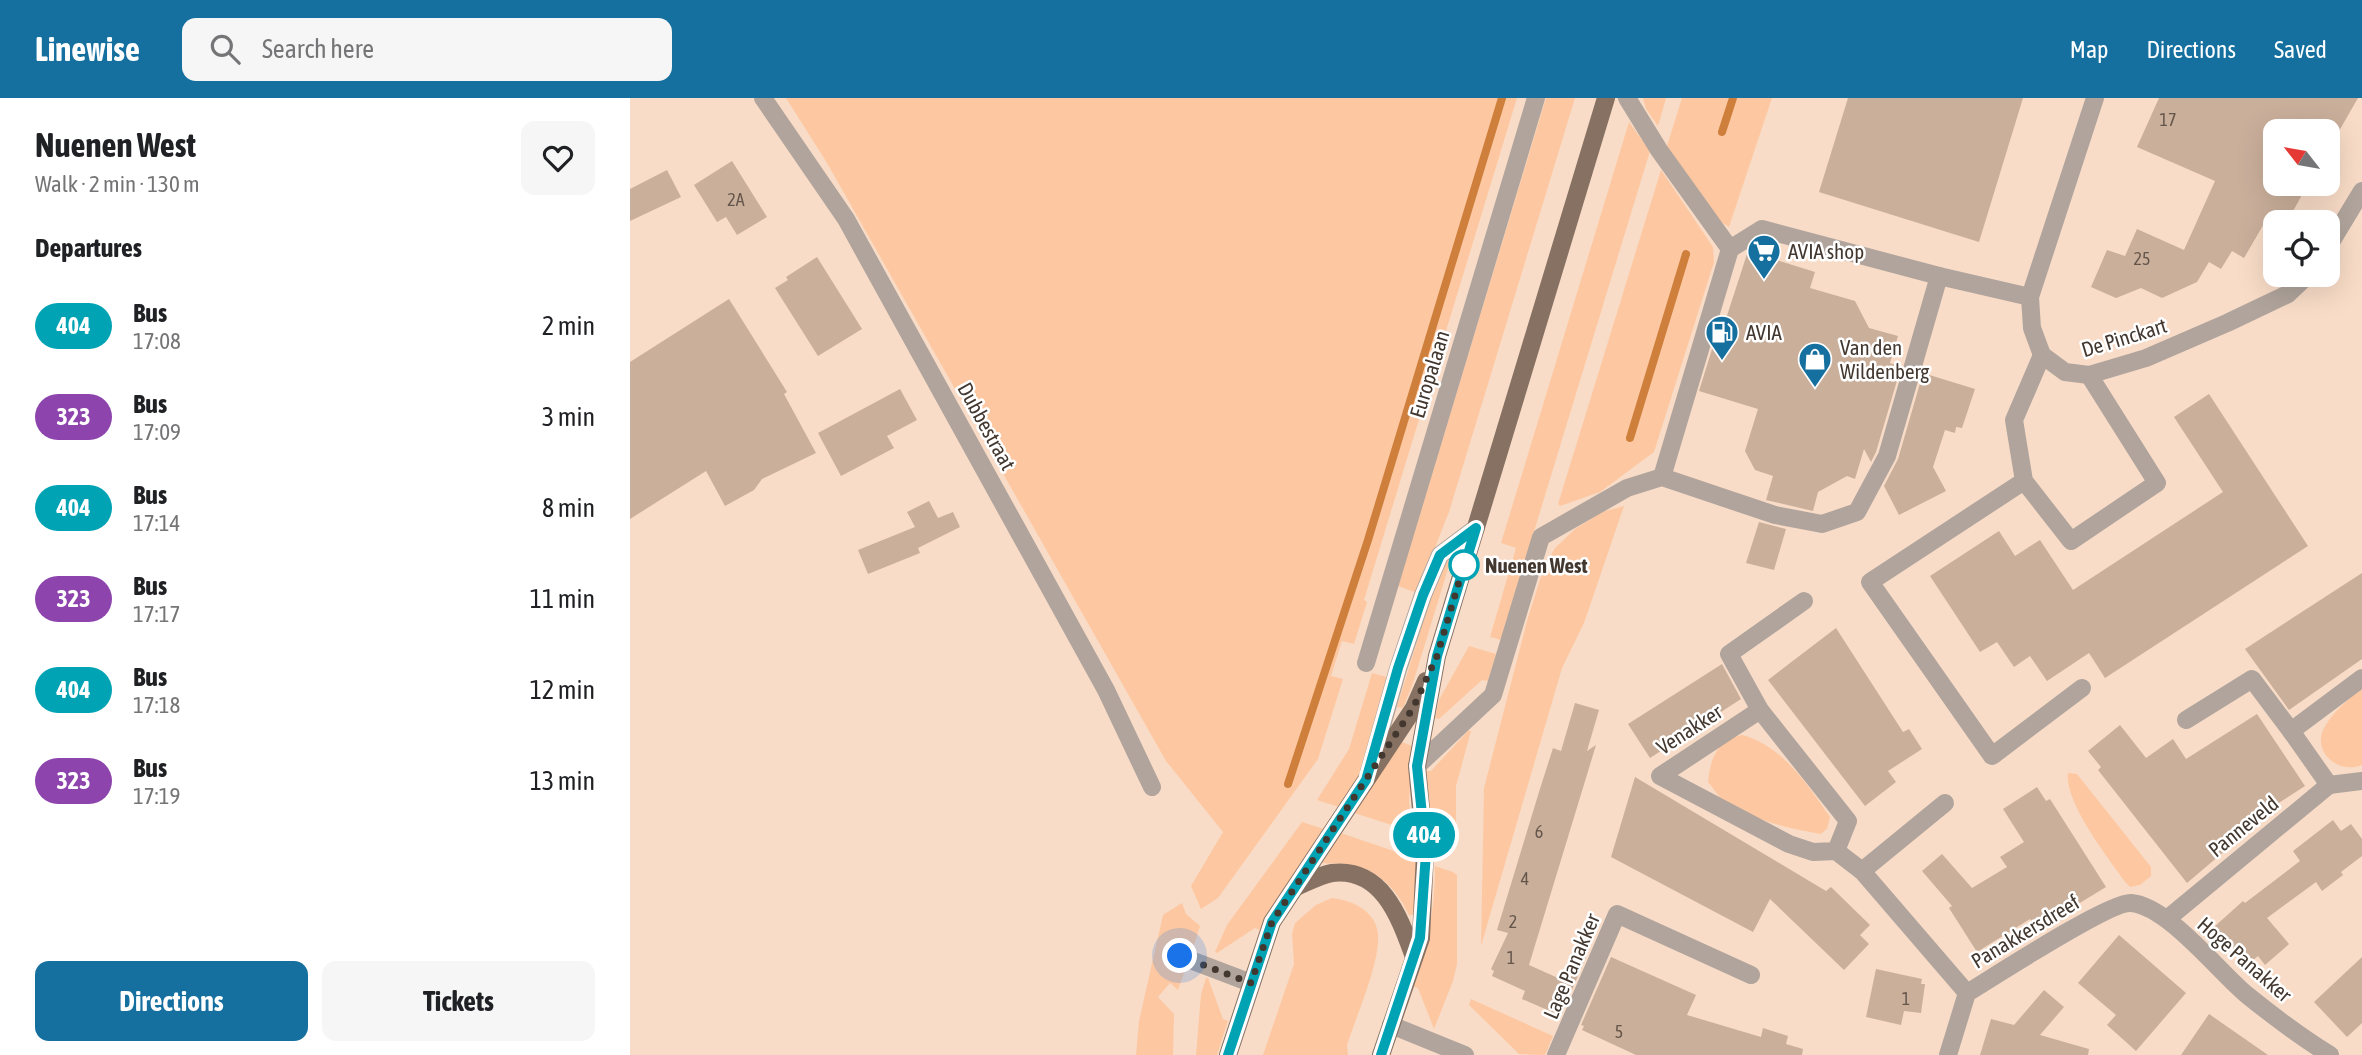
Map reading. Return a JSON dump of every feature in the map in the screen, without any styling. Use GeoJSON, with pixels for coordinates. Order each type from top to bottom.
{"type":"FeatureCollection","features":[{"type":"Feature","properties":{"kind":"main road"},"geometry":{"type":"LineString","coordinates":[[1381,1055],[1420,938],[1426,853],[1417,766],[1437,656],[1606,98]]}},
{"type":"Feature","properties":{"kind":"main road"},"geometry":{"type":"LineString","coordinates":[[1228,1055],[1272,922],[1413,708],[1437,656]]}},
{"type":"Feature","properties":{"kind":"main road"},"geometry":{"type":"LineString","coordinates":[[1293,889],[1331,873],[1353,875],[1372,882],[1382,890],[1394,907],[1414,957]]}},
{"type":"Feature","properties":{"kind":"street","name":"Dubbestraat"},"geometry":{"type":"LineString","coordinates":[[762,98],[846,219],[1106,690],[1152,787]]}},
{"type":"Feature","properties":{"kind":"street","name":"Europalaan"},"geometry":{"type":"LineString","coordinates":[[1366,663],[1536,98]]}},
{"type":"Feature","properties":{"kind":"street"},"geometry":{"type":"LineString","coordinates":[[1627,98],[1664,158],[1730,249]]}},
{"type":"Feature","properties":{"kind":"street"},"geometry":{"type":"LineString","coordinates":[[2089,375],[2157,483],[2071,541],[2024,481],[2014,420],[2042,355],[2032,328],[2030,297],[2095,98]]}},
{"type":"Feature","properties":{"kind":"street"},"geometry":{"type":"LineString","coordinates":[[2340,227],[2362,191]]}},
{"type":"Feature","properties":{"kind":"street"},"geometry":{"type":"LineString","coordinates":[[1662,477],[1730,249],[1762,229],[2030,297]]}},
{"type":"Feature","properties":{"kind":"street"},"geometry":{"type":"LineString","coordinates":[[1417,766],[1493,695],[1541,537],[1628,488],[1662,477],[1776,515],[1822,524],[1857,512],[1886,456],[1939,276]]}},
{"type":"Feature","properties":{"kind":"street","name":"De Pinckart"},"geometry":{"type":"LineString","coordinates":[[2042,355],[2065,372],[2089,375],[2146,358],[2227,323],[2288,294],[2295,287]]}},
{"type":"Feature","properties":{"kind":"street"},"geometry":{"type":"LineString","coordinates":[[2024,481],[1870,582],[1992,756],[2082,688]]}},
{"type":"Feature","properties":{"kind":"street"},"geometry":{"type":"LineString","coordinates":[[1366,780],[1398,668],[1440,555],[1476,528]]}},
{"type":"Feature","properties":{"kind":"street"},"geometry":{"type":"LineString","coordinates":[[1804,601],[1729,654],[1760,710],[1848,821],[1836,850],[1862,872],[1967,993]]}},
{"type":"Feature","properties":{"kind":"street"},"geometry":{"type":"LineString","coordinates":[[2291,731],[2362,678]]}},
{"type":"Feature","properties":{"kind":"street"},"geometry":{"type":"LineString","coordinates":[[2186,720],[2252,679],[2329,785],[2362,781]]}},
{"type":"Feature","properties":{"kind":"street","name":"Venakker"},"geometry":{"type":"LineString","coordinates":[[1760,710],[1660,776],[1790,844],[1812,852],[1836,850]]}},
{"type":"Feature","properties":{"kind":"street","name":"Panneveld"},"geometry":{"type":"LineString","coordinates":[[2167,919],[2329,785]]}},
{"type":"Feature","properties":{"kind":"street"},"geometry":{"type":"LineString","coordinates":[[1862,872],[1945,803]]}},
{"type":"Feature","properties":{"kind":"street","name":"Panakkersdreef"},"geometry":{"type":"LineString","coordinates":[[1948,1055],[1967,993],[2101,913],[2129,902]]}},
{"type":"Feature","properties":{"kind":"street","name":"Hoge Panakker"},"geometry":{"type":"LineString","coordinates":[[2129,902],[2150,909],[2167,919],[2245,994],[2330,1055]]}},
{"type":"Feature","properties":{"kind":"street","name":"Lage Panakker"},"geometry":{"type":"LineString","coordinates":[[1556,1055],[1617,914],[1751,975]]}},
{"type":"Feature","properties":{"kind":"street"},"geometry":{"type":"LineString","coordinates":[[1180,956],[1251,983]]}},
{"type":"Feature","properties":{"kind":"street"},"geometry":{"type":"LineString","coordinates":[[1391,1025],[1465,1055]]}},
{"type":"Feature","properties":{"kind":"shaded area"},"geometry":{"type":"Polygon","coordinates":[[[786,98],[1517,98],[1364,600],[1367,602],[1354,644],[1342,641],[1331,676],[1343,679],[1318,759],[1218,898],[1201,909],[1191,886],[1223,832],[1166,761],[827,163],[786,98]]]}},
{"type":"Feature","properties":{"kind":"shaded area"},"geometry":{"type":"Polygon","coordinates":[[[1546,98],[1575,98],[1449,512],[1417,593],[1398,586],[1546,98]]]}},
{"type":"Feature","properties":{"kind":"shaded area"},"geometry":{"type":"Polygon","coordinates":[[[1643,98],[1666,98],[1658,126],[1646,109],[1643,98]]]}},
{"type":"Feature","properties":{"kind":"shaded area"},"geometry":{"type":"Polygon","coordinates":[[[1682,98],[1772,98],[1729,227],[1714,217],[1667,146],[1682,98]]]}},
{"type":"Feature","properties":{"kind":"shaded area"},"geometry":{"type":"Polygon","coordinates":[[[1629,122],[1650,151],[1501,640],[1490,637],[1516,548],[1501,543],[1629,122]]]}},
{"type":"Feature","properties":{"kind":"shaded area"},"geometry":{"type":"Polygon","coordinates":[[[1661,170],[1713,247],[1714,262],[1654,452],[1600,492],[1560,506],[1558,504],[1661,170]]]}},
{"type":"Feature","properties":{"kind":"shaded area"},"geometry":{"type":"Polygon","coordinates":[[[1624,506],[1584,623],[1562,668],[1481,946],[1484,788],[1527,621],[1544,567],[1555,548],[1575,529],[1602,512],[1624,506]]]}},
{"type":"Feature","properties":{"kind":"shaded area"},"geometry":{"type":"Polygon","coordinates":[[[1447,555],[1452,556],[1413,683],[1403,708],[1397,707],[1432,593],[1447,555]]]}},
{"type":"Feature","properties":{"kind":"shaded area"},"geometry":{"type":"Polygon","coordinates":[[[1469,646],[1496,654],[1488,681],[1482,680],[1439,719],[1435,718],[1439,700],[1469,646]]]}},
{"type":"Feature","properties":{"kind":"shaded area"},"geometry":{"type":"Polygon","coordinates":[[[1372,673],[1390,678],[1361,770],[1339,807],[1317,800],[1349,749],[1372,673]]]}},
{"type":"Feature","properties":{"kind":"shaded area"},"geometry":{"type":"Polygon","coordinates":[[[2362,689],[2362,765],[2345,767],[2330,760],[2322,747],[2321,739],[2330,719],[2362,689]]]}},
{"type":"Feature","properties":{"kind":"shaded area"},"geometry":{"type":"Polygon","coordinates":[[[1468,731],[1471,731],[1456,786],[1456,848],[1432,839],[1426,771],[1431,771],[1468,731]]]}},
{"type":"Feature","properties":{"kind":"shaded area"},"geometry":{"type":"Polygon","coordinates":[[[1742,735],[1770,748],[1793,768],[1830,817],[1827,829],[1821,834],[1769,822],[1743,812],[1720,797],[1708,782],[1713,758],[1727,741],[1742,735]]]}},
{"type":"Feature","properties":{"kind":"shaded area"},"geometry":{"type":"Polygon","coordinates":[[[1402,742],[1412,746],[1409,803],[1414,832],[1354,813],[1402,742]]]}},
{"type":"Feature","properties":{"kind":"shaded area"},"geometry":{"type":"Polygon","coordinates":[[[2068,773],[2077,774],[2151,867],[2151,876],[2140,885],[2130,887],[2126,883],[2089,830],[2073,799],[2068,773]]]}},
{"type":"Feature","properties":{"kind":"shaded area"},"geometry":{"type":"Polygon","coordinates":[[[1302,822],[1324,829],[1273,905],[1260,930],[1255,928],[1215,952],[1227,925],[1302,822]]]}},
{"type":"Feature","properties":{"kind":"shaded area"},"geometry":{"type":"Polygon","coordinates":[[[1341,833],[1417,859],[1415,915],[1409,915],[1392,888],[1376,875],[1356,866],[1322,863],[1341,833]]]}},
{"type":"Feature","properties":{"kind":"shaded area"},"geometry":{"type":"Polygon","coordinates":[[[1435,866],[1457,875],[1457,964],[1434,1029],[1418,988],[1414,987],[1430,927],[1435,866]]]}},
{"type":"Feature","properties":{"kind":"shaded area"},"geometry":{"type":"Polygon","coordinates":[[[1332,898],[1348,901],[1369,914],[1377,927],[1378,935],[1378,947],[1367,990],[1347,1045],[1348,1055],[1263,1055],[1294,964],[1292,934],[1295,923],[1316,905],[1332,898]]]}},
{"type":"Feature","properties":{"kind":"shaded area"},"geometry":{"type":"Polygon","coordinates":[[[1182,903],[1186,914],[1200,926],[1194,945],[1180,941],[1172,966],[1185,970],[1178,990],[1170,983],[1158,997],[1174,1014],[1173,1055],[1136,1055],[1139,1021],[1163,915],[1182,903]]]}},
{"type":"Feature","properties":{"kind":"shaded area"},"geometry":{"type":"Polygon","coordinates":[[[1206,978],[1223,1019],[1228,1021],[1217,1055],[1196,1055],[1201,994],[1206,978]]]}},
{"type":"Feature","properties":{"kind":"shaded area"},"geometry":{"type":"Polygon","coordinates":[[[1471,999],[1553,1036],[1545,1055],[1519,1054],[1469,1005],[1471,999]]]}},
{"type":"Feature","properties":{"kind":"building"},"geometry":{"type":"Polygon","coordinates":[[[1848,98],[2023,98],[1979,242],[1819,192],[1848,98]]]}},
{"type":"Feature","properties":{"kind":"building"},"geometry":{"type":"Polygon","coordinates":[[[2159,98],[2358,98],[2340,129],[2340,119],[2263,119],[2263,196],[2301,196],[2294,210],[2263,210],[2263,225],[2244,258],[2232,251],[2221,269],[2209,262],[2197,282],[2162,298],[2141,288],[2116,298],[2091,287],[2107,250],[2125,256],[2137,229],[2184,250],[2215,181],[2137,147],[2159,98]]]}},
{"type":"Feature","properties":{"kind":"building"},"geometry":{"type":"Polygon","coordinates":[[[732,161],[767,217],[737,235],[726,217],[717,222],[694,185],[732,161]]]}},
{"type":"Feature","properties":{"kind":"building"},"geometry":{"type":"Polygon","coordinates":[[[667,170],[681,197],[630,221],[630,189],[667,170]]]}},
{"type":"Feature","properties":{"kind":"building"},"geometry":{"type":"Polygon","coordinates":[[[1748,251],[1815,272],[1810,288],[1855,301],[1869,328],[1898,336],[1890,363],[1901,367],[1876,452],[1871,462],[1864,449],[1855,479],[1847,476],[1818,492],[1813,511],[1766,500],[1773,476],[1755,470],[1745,451],[1758,409],[1699,391],[1718,330],[1722,331],[1748,251]]]}},
{"type":"Feature","properties":{"kind":"building"},"geometry":{"type":"Polygon","coordinates":[[[817,257],[862,329],[818,356],[775,288],[788,280],[786,277],[817,257]]]}},
{"type":"Feature","properties":{"kind":"building"},"geometry":{"type":"Polygon","coordinates":[[[729,299],[787,392],[784,394],[816,453],[762,479],[754,490],[725,506],[706,471],[630,519],[630,362],[729,299]]]}},
{"type":"Feature","properties":{"kind":"building"},"geometry":{"type":"Polygon","coordinates":[[[1923,373],[1975,389],[1962,428],[1956,427],[1955,433],[1945,430],[1933,467],[1946,491],[1899,515],[1884,486],[1898,459],[1923,373]]]}},
{"type":"Feature","properties":{"kind":"building"},"geometry":{"type":"Polygon","coordinates":[[[900,389],[917,420],[887,436],[894,448],[841,476],[818,433],[900,389]]]}},
{"type":"Feature","properties":{"kind":"building"},"geometry":{"type":"Polygon","coordinates":[[[2209,394],[2308,546],[2105,678],[2089,653],[2047,681],[2030,656],[2014,667],[1997,642],[1980,652],[1930,576],[1999,531],[2015,556],[2040,540],[2073,590],[2223,492],[2174,417],[2209,394]]]}},
{"type":"Feature","properties":{"kind":"building"},"geometry":{"type":"Polygon","coordinates":[[[929,501],[938,518],[953,512],[960,527],[918,548],[920,553],[868,574],[858,550],[915,527],[907,512],[929,501]]]}},
{"type":"Feature","properties":{"kind":"building"},"geometry":{"type":"Polygon","coordinates":[[[1759,522],[1786,529],[1774,570],[1746,563],[1759,522]]]}},
{"type":"Feature","properties":{"kind":"building"},"geometry":{"type":"Polygon","coordinates":[[[2362,573],[2362,659],[2289,710],[2245,649],[2362,573]]]}},
{"type":"Feature","properties":{"kind":"building"},"geometry":{"type":"Polygon","coordinates":[[[1836,628],[1903,732],[1909,729],[1922,749],[1888,771],[1896,782],[1865,806],[1768,680],[1836,628]]]}},
{"type":"Feature","properties":{"kind":"building"},"geometry":{"type":"Polygon","coordinates":[[[1722,664],[1741,699],[1650,758],[1628,724],[1722,664]]]}},
{"type":"Feature","properties":{"kind":"building"},"geometry":{"type":"Polygon","coordinates":[[[1575,703],[1599,710],[1587,751],[1596,745],[1529,965],[1567,982],[1580,943],[1590,947],[1561,1016],[1522,999],[1525,991],[1492,976],[1494,971],[1491,969],[1508,933],[1497,930],[1539,792],[1553,748],[1561,751],[1575,703]]]}},
{"type":"Feature","properties":{"kind":"building"},"geometry":{"type":"Polygon","coordinates":[[[2257,714],[2305,786],[2249,822],[2253,827],[2187,883],[2098,770],[2101,767],[2088,751],[2120,725],[2146,758],[2173,739],[2186,759],[2257,714]]]}},
{"type":"Feature","properties":{"kind":"building"},"geometry":{"type":"Polygon","coordinates":[[[1635,777],[1826,891],[1831,887],[1870,925],[1860,935],[1869,944],[1844,970],[1770,899],[1753,932],[1611,857],[1635,777]]]}},
{"type":"Feature","properties":{"kind":"building"},"geometry":{"type":"Polygon","coordinates":[[[2037,787],[2046,801],[2050,799],[2106,887],[2037,929],[2030,919],[1977,952],[1949,908],[1952,906],[1922,871],[1942,854],[1972,888],[2007,867],[2000,857],[2024,842],[2003,809],[2037,787]]]}},
{"type":"Feature","properties":{"kind":"building"},"geometry":{"type":"Polygon","coordinates":[[[2333,820],[2341,831],[2351,824],[2362,839],[2362,856],[2322,891],[2316,882],[2267,918],[2289,944],[2265,965],[2258,956],[2247,965],[2214,927],[2243,901],[2245,903],[2300,861],[2293,851],[2333,820]]]}},
{"type":"Feature","properties":{"kind":"building"},"geometry":{"type":"Polygon","coordinates":[[[2119,935],[2186,993],[2136,1051],[2107,1025],[2116,1015],[2078,983],[2119,935]]]}},
{"type":"Feature","properties":{"kind":"building"},"geometry":{"type":"Polygon","coordinates":[[[1611,957],[1696,995],[1687,1015],[1761,1037],[1763,1028],[1788,1036],[1786,1044],[1803,1049],[1802,1055],[1636,1055],[1582,1030],[1584,1026],[1581,1025],[1611,957]]]}},
{"type":"Feature","properties":{"kind":"building"},"geometry":{"type":"Polygon","coordinates":[[[2362,957],[2362,1023],[2347,1037],[2314,1002],[2362,957]]]}},
{"type":"Feature","properties":{"kind":"building"},"geometry":{"type":"Polygon","coordinates":[[[1876,969],[1922,979],[1921,984],[1925,984],[1921,1013],[1904,1011],[1901,1025],[1866,1017],[1876,969]]]}},
{"type":"Feature","properties":{"kind":"building"},"geometry":{"type":"Polygon","coordinates":[[[2044,990],[2064,1007],[2040,1035],[2089,1049],[2088,1055],[1980,1055],[1991,1019],[2014,1025],[2044,990]]]}},
{"type":"Feature","properties":{"kind":"building"},"geometry":{"type":"Polygon","coordinates":[[[2209,1014],[2268,1055],[2181,1055],[2209,1014]]]}},
{"type":"Feature","properties":{"kind":"waterway"},"geometry":{"type":"LineString","coordinates":[[1288,784],[1368,540],[1502,98]]}},
{"type":"Feature","properties":{"kind":"waterway"},"geometry":{"type":"LineString","coordinates":[[1722,132],[1733,98]]}},
{"type":"Feature","properties":{"kind":"waterway"},"geometry":{"type":"LineString","coordinates":[[1630,438],[1686,254]]}},
{"type":"Feature","properties":{"kind":"bus line","name":"404"},"geometry":{"type":"LineString","coordinates":[[1228,1055],[1272,922],[1366,780],[1398,668],[1440,555],[1476,528],[1437,656],[1417,766],[1426,853],[1420,938],[1381,1055]]}},
{"type":"Feature","properties":{"kind":"place","name":"AVIA shop"},"geometry":{"type":"Point","coordinates":[1764,281]}},
{"type":"Feature","properties":{"kind":"place","name":"AVIA"},"geometry":{"type":"Point","coordinates":[1722,362]}},
{"type":"Feature","properties":{"kind":"place","name":"Van den Wildenberg"},"geometry":{"type":"Point","coordinates":[1815,389]}},
{"type":"Feature","properties":{"kind":"place","name":"Nuenen West"},"geometry":{"type":"Point","coordinates":[1464,565]}},
{"type":"Feature","properties":{"kind":"route"},"geometry":{"type":"LineString","coordinates":[[1180,956],[1251,983],[1272,922],[1413,708],[1437,656],[1464,565]]}}]}
